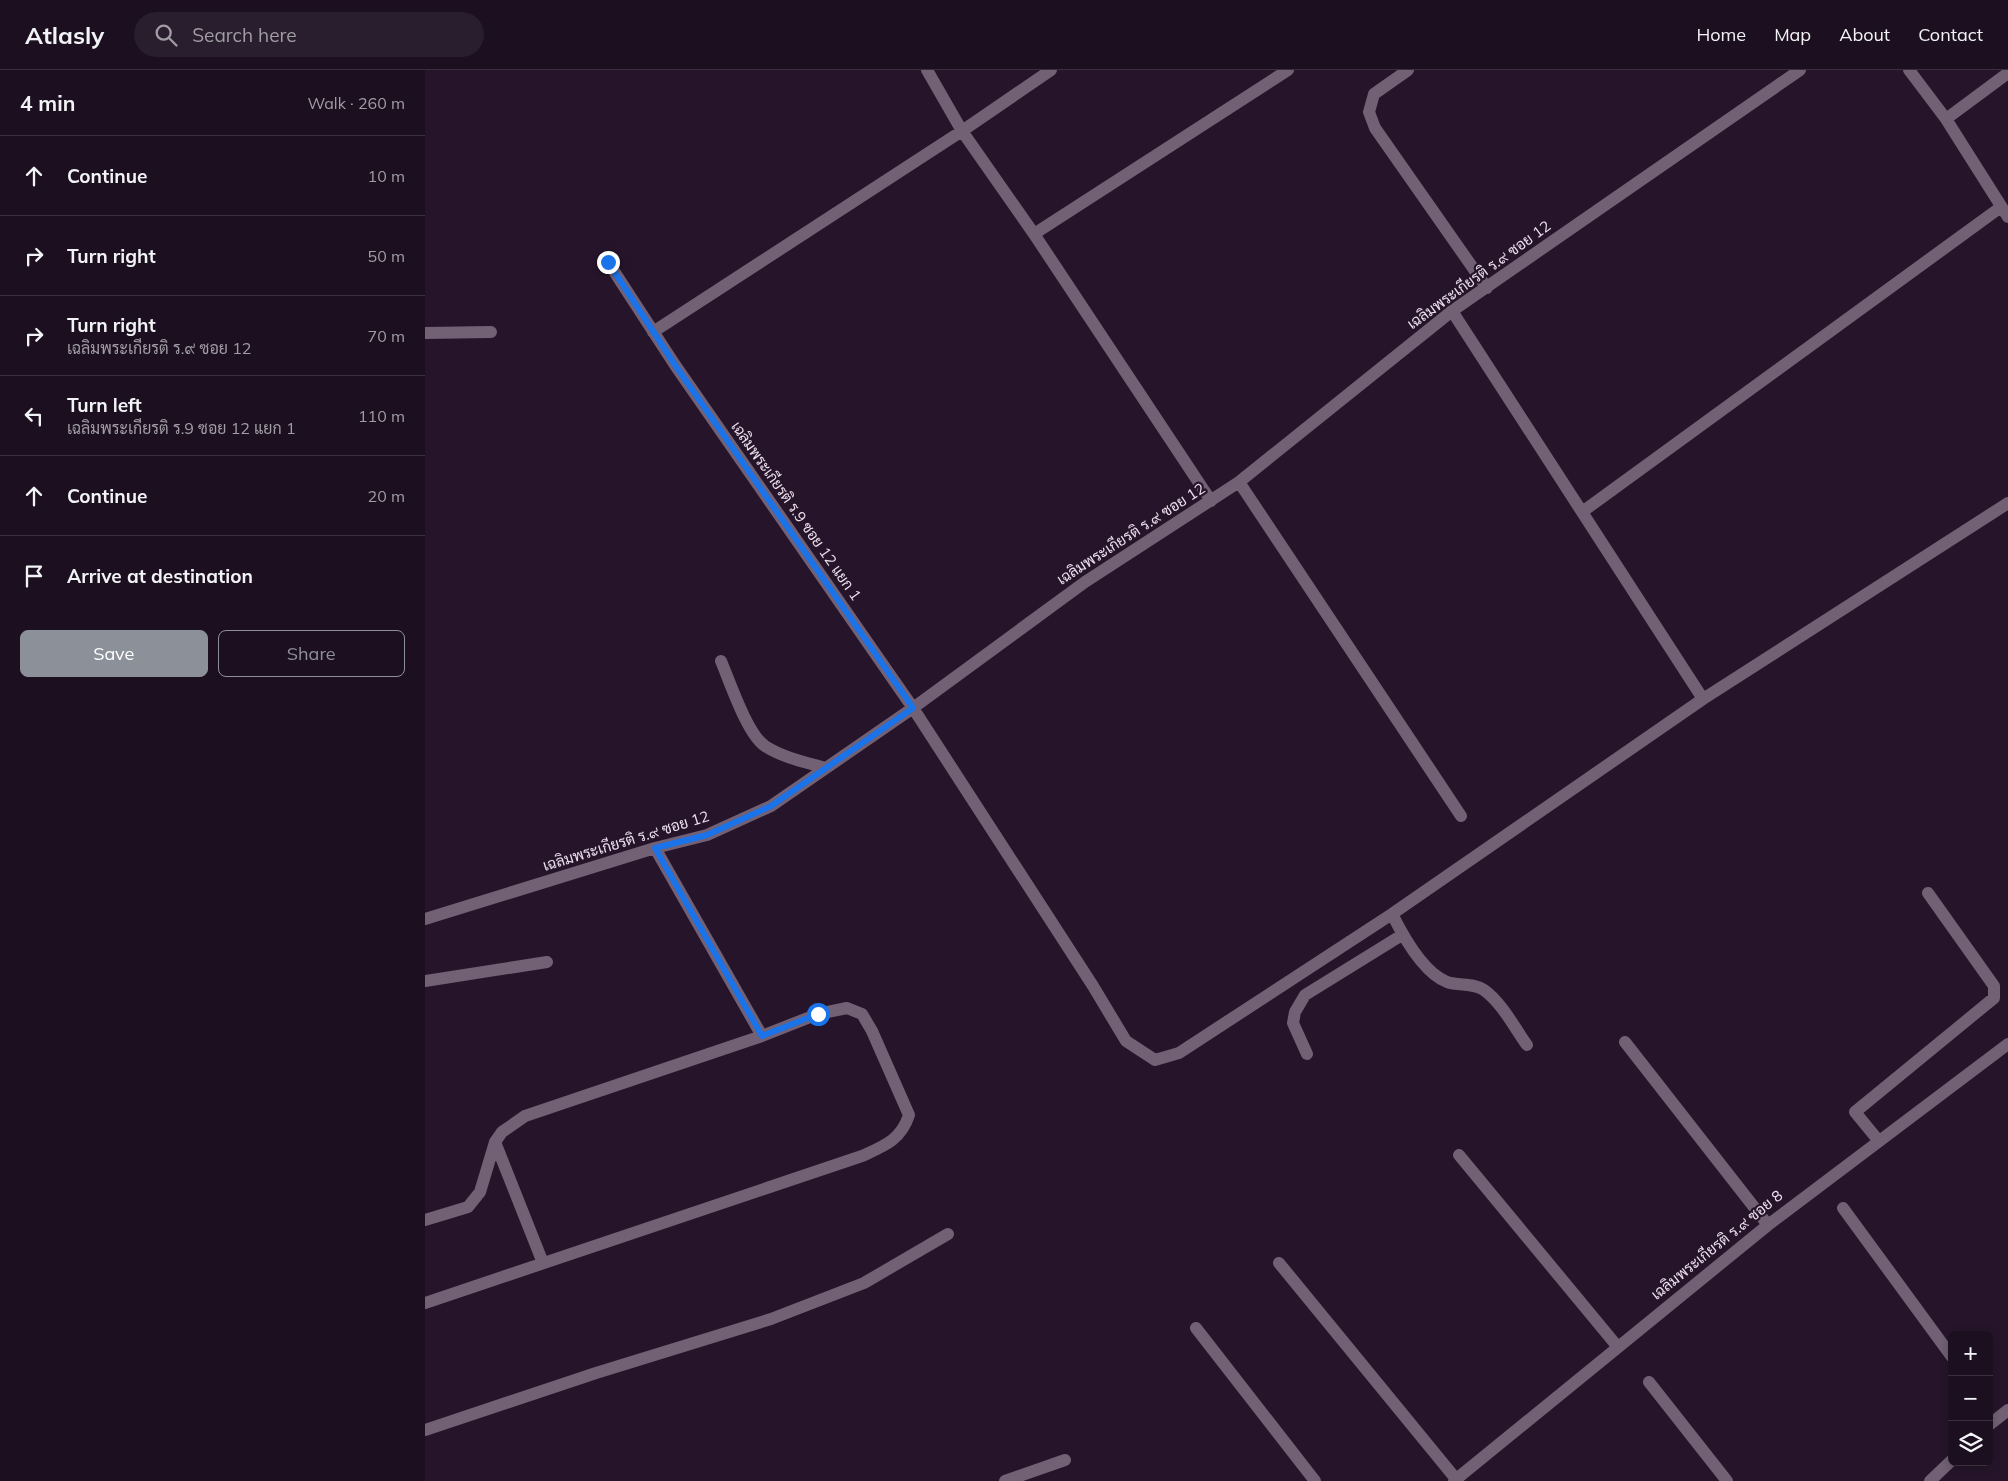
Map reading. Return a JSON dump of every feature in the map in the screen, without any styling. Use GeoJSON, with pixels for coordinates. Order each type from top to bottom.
{"type":"FeatureCollection","features":[{"type":"Feature","properties":{"kind":"street"},"geometry":{"type":"LineString","coordinates":[[927,70],[962,131],[1034,234],[1211,501]]}},
{"type":"Feature","properties":{"kind":"street"},"geometry":{"type":"LineString","coordinates":[[1034,234],[1288,70]]}},
{"type":"Feature","properties":{"kind":"street"},"geometry":{"type":"LineString","coordinates":[[1408,70],[1374,94],[1369,112],[1375,128],[1487,288]]}},
{"type":"Feature","properties":{"kind":"street","name":"เฉลิมพระเกียรติ ร.๙ ซอย 12"},"geometry":{"type":"LineString","coordinates":[[425,920],[655,848],[707,835],[771,806],[913,708],[1085,582],[1239,482],[1452,311],[1800,70]]}},
{"type":"Feature","properties":{"kind":"street"},"geometry":{"type":"LineString","coordinates":[[1582,512],[2005,212],[1947,119],[1909,70]]}},
{"type":"Feature","properties":{"kind":"street"},"geometry":{"type":"LineString","coordinates":[[653,332],[962,131],[1046,71]]}},
{"type":"Feature","properties":{"kind":"street"},"geometry":{"type":"LineString","coordinates":[[1947,119],[2008,73]]}},
{"type":"Feature","properties":{"kind":"street","name":"เฉลิมพระเกียรติ ร.9 ซอย 12 แยก 1"},"geometry":{"type":"LineString","coordinates":[[608,262],[653,332],[913,708],[1093,986],[1126,1041],[1155,1060],[1179,1053],[1392,914],[1703,699],[2008,503]]}},
{"type":"Feature","properties":{"kind":"street"},"geometry":{"type":"LineString","coordinates":[[1452,311],[1703,699]]}},
{"type":"Feature","properties":{"kind":"street"},"geometry":{"type":"LineString","coordinates":[[425,333],[491,332]]}},
{"type":"Feature","properties":{"kind":"street"},"geometry":{"type":"LineString","coordinates":[[1239,482],[1461,816]]}},
{"type":"Feature","properties":{"kind":"street"},"geometry":{"type":"LineString","coordinates":[[721,662],[748,724],[763,744],[786,756],[826,768]]}},
{"type":"Feature","properties":{"kind":"street"},"geometry":{"type":"LineString","coordinates":[[655,848],[762,1036]]}},
{"type":"Feature","properties":{"kind":"street"},"geometry":{"type":"LineString","coordinates":[[1878,1140],[1855,1112],[1994,998],[1994,986],[1928,893]]}},
{"type":"Feature","properties":{"kind":"street"},"geometry":{"type":"LineString","coordinates":[[1392,914],[1402,935],[1433,974],[1448,982],[1482,988],[1492,996],[1527,1045]]}},
{"type":"Feature","properties":{"kind":"street"},"geometry":{"type":"LineString","coordinates":[[1307,1054],[1293,1023],[1295,1012],[1305,995],[1402,935]]}},
{"type":"Feature","properties":{"kind":"street"},"geometry":{"type":"LineString","coordinates":[[425,981],[547,962]]}},
{"type":"Feature","properties":{"kind":"street"},"geometry":{"type":"LineString","coordinates":[[425,1220],[468,1206],[480,1192],[495,1142],[502,1132],[525,1116],[762,1036],[818,1014],[847,1008],[862,1014],[872,1031],[909,1115],[905,1129],[888,1144],[862,1156],[425,1303]]}},
{"type":"Feature","properties":{"kind":"street"},"geometry":{"type":"LineString","coordinates":[[1625,1042],[1768,1225]]}},
{"type":"Feature","properties":{"kind":"street","name":"เฉลิมพระเกียรติ ร.๙ ซอย 8"},"geometry":{"type":"LineString","coordinates":[[1455,1480],[1617,1346],[1768,1225],[1878,1140],[2008,1044]]}},
{"type":"Feature","properties":{"kind":"street"},"geometry":{"type":"LineString","coordinates":[[495,1142],[543,1263]]}},
{"type":"Feature","properties":{"kind":"street"},"geometry":{"type":"LineString","coordinates":[[1459,1155],[1617,1346]]}},
{"type":"Feature","properties":{"kind":"street"},"geometry":{"type":"LineString","coordinates":[[1843,1208],[1948,1352]]}},
{"type":"Feature","properties":{"kind":"street"},"geometry":{"type":"LineString","coordinates":[[425,1430],[596,1373],[771,1319],[864,1282],[948,1234]]}},
{"type":"Feature","properties":{"kind":"street"},"geometry":{"type":"LineString","coordinates":[[1279,1263],[1455,1480]]}},
{"type":"Feature","properties":{"kind":"street"},"geometry":{"type":"LineString","coordinates":[[1196,1328],[1315,1481]]}},
{"type":"Feature","properties":{"kind":"street"},"geometry":{"type":"LineString","coordinates":[[1649,1382],[1727,1481]]}},
{"type":"Feature","properties":{"kind":"street"},"geometry":{"type":"LineString","coordinates":[[1993,1417],[2008,1410]]}},
{"type":"Feature","properties":{"kind":"street"},"geometry":{"type":"LineString","coordinates":[[1005,1481],[1065,1460]]}},
{"type":"Feature","properties":{"kind":"street"},"geometry":{"type":"LineString","coordinates":[[1930,1481],[1948,1464]]}},
{"type":"Feature","properties":{"kind":"route"},"geometry":{"type":"LineString","coordinates":[[608,262],[675,365],[913,708],[771,806],[707,835],[655,848],[762,1036],[818,1014]]}}]}
